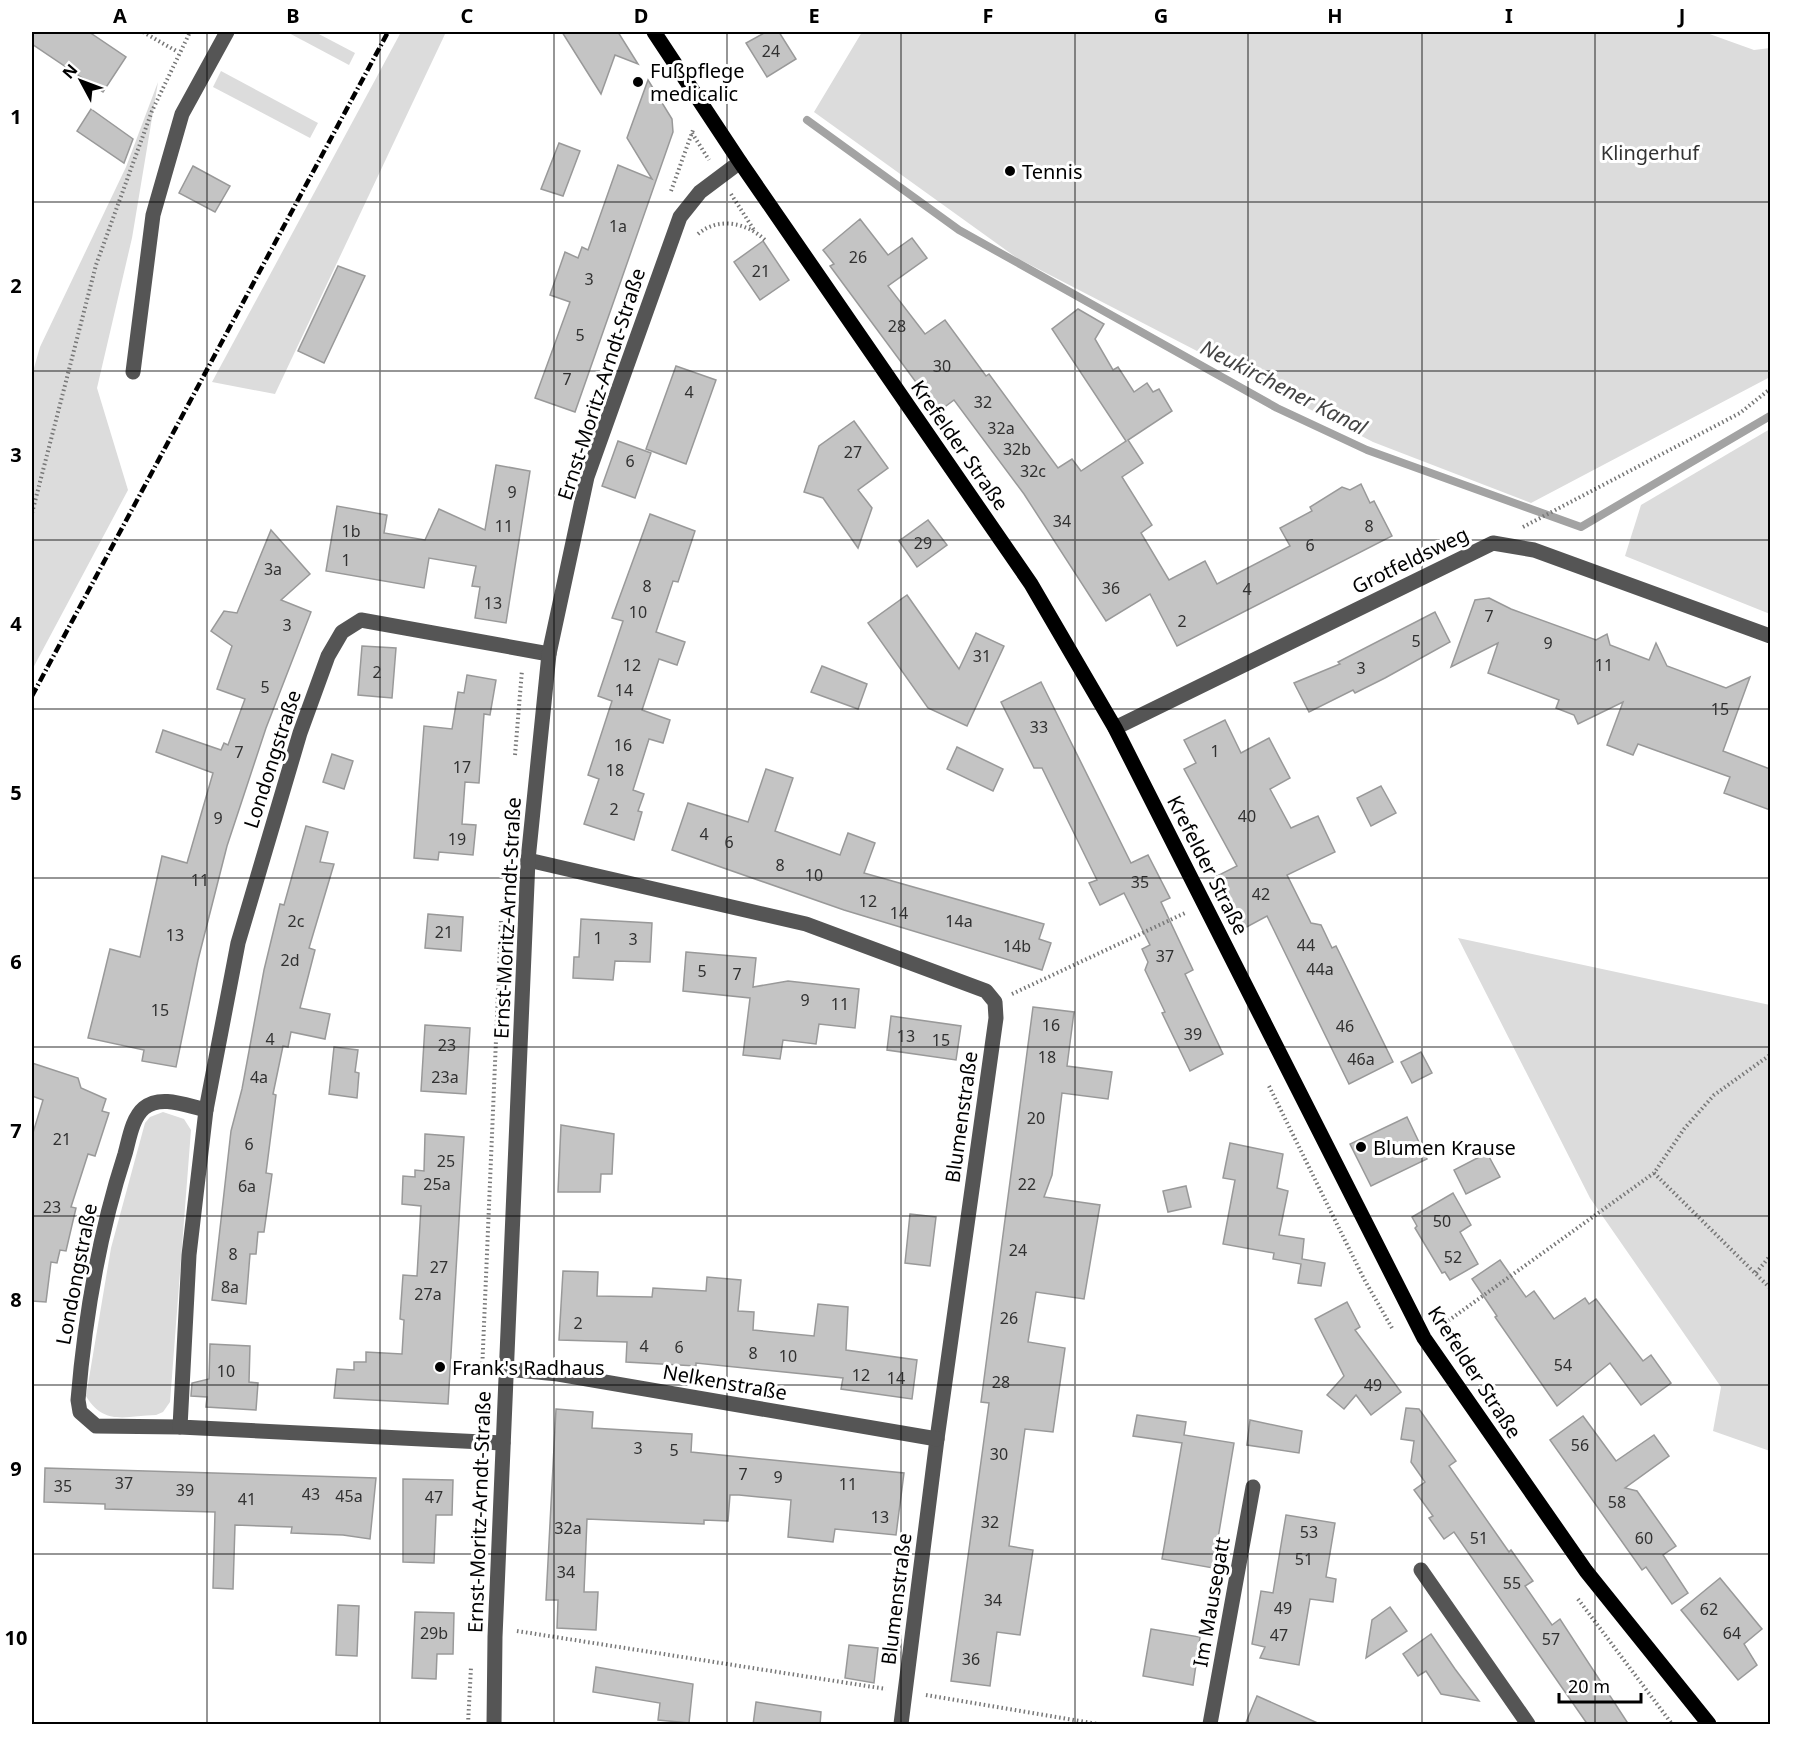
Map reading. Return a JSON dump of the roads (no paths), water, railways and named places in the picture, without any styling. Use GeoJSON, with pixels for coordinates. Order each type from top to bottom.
{"type":"FeatureCollection","features":[{"type":"Feature","properties":{"kind":"main road","name":"Krefelder Straße"},"geometry":{"type":"LineString","coordinates":[[654,32],[740,162],[1031,584],[1115,728],[1424,1338],[1586,1571],[1709,1725]]}},
{"type":"Feature","properties":{"kind":"street"},"geometry":{"type":"LineString","coordinates":[[133,372],[153,215],[182,114],[227,32]]}},
{"type":"Feature","properties":{"kind":"street","name":"Ernst-Moritz-Arndt-Straße"},"geometry":{"type":"LineString","coordinates":[[494,1725],[503,1443],[528,860],[549,654],[588,477],[680,217],[700,192],[740,162]]}},
{"type":"Feature","properties":{"kind":"street","name":"Grotfeldsweg"},"geometry":{"type":"LineString","coordinates":[[1115,728],[1493,543],[1534,550],[1770,636]]}},
{"type":"Feature","properties":{"kind":"street","name":"Londongstraße"},"geometry":{"type":"LineString","coordinates":[[180,1427],[189,1255],[206,1110],[238,943],[300,733],[328,656],[342,632],[361,620],[549,654]]}},
{"type":"Feature","properties":{"kind":"street","name":"Blumenstraße"},"geometry":{"type":"LineString","coordinates":[[528,860],[806,924],[986,991],[995,1002],[996,1018],[937,1439],[901,1725]]}},
{"type":"Feature","properties":{"kind":"street","name":"Londongstraße"},"geometry":{"type":"LineString","coordinates":[[206,1110],[163,1101],[144,1108],[136,1119],[113,1192],[93,1277],[78,1400],[80,1412],[96,1426],[180,1427],[503,1443]]}},
{"type":"Feature","properties":{"kind":"street","name":"Nelkenstraße"},"geometry":{"type":"LineString","coordinates":[[506,1369],[558,1374],[937,1439]]}},
{"type":"Feature","properties":{"kind":"street","name":"Im Mausegatt"},"geometry":{"type":"LineString","coordinates":[[1210,1725],[1253,1487]]}},
{"type":"Feature","properties":{"kind":"street"},"geometry":{"type":"LineString","coordinates":[[1420,1570],[1528,1725]]}},
{"type":"Feature","properties":{"kind":"waterway","name":"Neukirchener Kanal"},"geometry":{"type":"LineString","coordinates":[[807,120],[959,230],[1277,408],[1367,450],[1581,527],[1770,416]]}},
{"type":"Feature","properties":{"kind":"railway"},"geometry":{"type":"LineString","coordinates":[[32,696],[388,32]]}},
{"type":"Feature","properties":{"kind":"place","name":"Fußpflege medicalic"},"geometry":{"type":"Point","coordinates":[638,82]}},
{"type":"Feature","properties":{"kind":"place","name":"Tennis"},"geometry":{"type":"Point","coordinates":[1010,171]}},
{"type":"Feature","properties":{"kind":"place","name":"Blumen Krause"},"geometry":{"type":"Point","coordinates":[1361,1147]}},
{"type":"Feature","properties":{"kind":"place","name":"Frank's Radhaus"},"geometry":{"type":"Point","coordinates":[440,1367]}},
{"type":"Feature","properties":{"kind":"park label","name":"Klingerhuf"},"geometry":{"type":"Point","coordinates":[1650,152]}}]}
